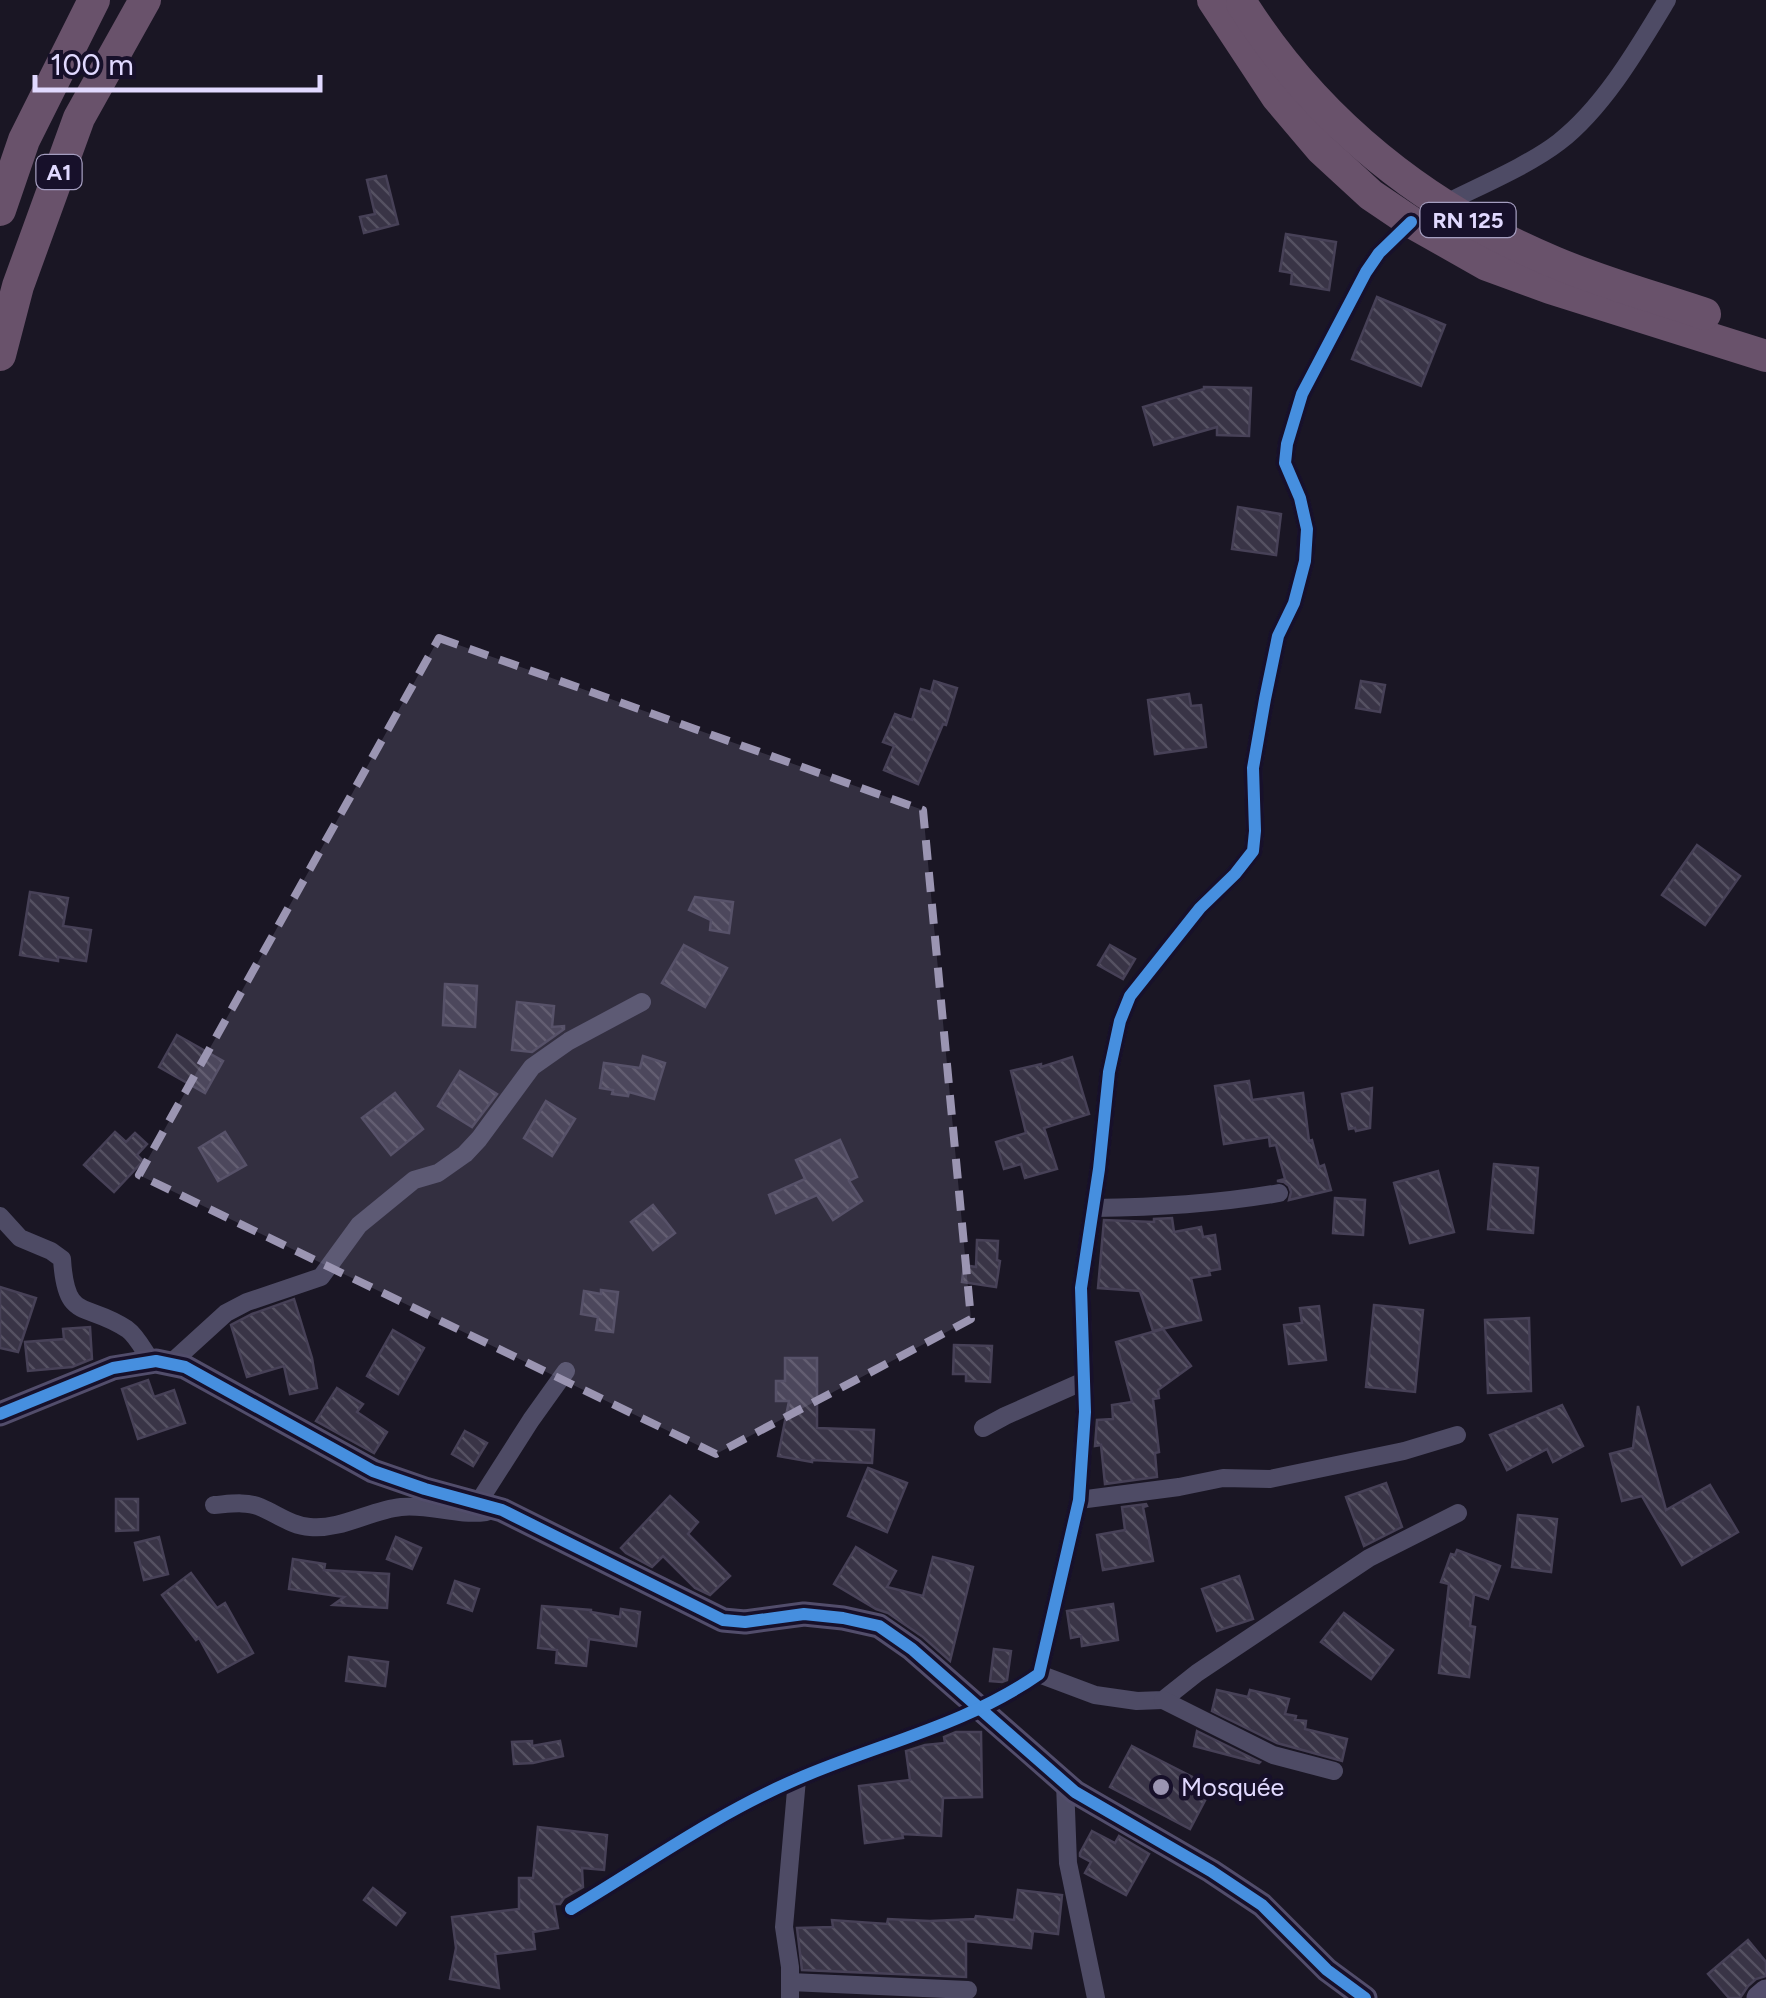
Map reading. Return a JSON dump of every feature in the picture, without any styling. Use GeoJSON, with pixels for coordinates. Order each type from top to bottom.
{"type":"FeatureCollection","features":[{"type":"Feature","properties":{"kind":"highway","name":"A1"},"geometry":{"type":"LineString","coordinates":[[0,210],[24,140],[94,0]]}},
{"type":"Feature","properties":{"kind":"highway","name":"A1"},"geometry":{"type":"LineString","coordinates":[[0,355],[18,286],[79,118],[145,0]]}},
{"type":"Feature","properties":{"kind":"highway"},"geometry":{"type":"LineString","coordinates":[[1214,0],[1277,98],[1321,149],[1372,195],[1411,222],[1487,265],[1766,356]]}},
{"type":"Feature","properties":{"kind":"highway","name":"RN 125"},"geometry":{"type":"LineString","coordinates":[[1240,0],[1296,78],[1340,125],[1389,168],[1442,205],[1557,264],[1766,335]]}},
{"type":"Feature","properties":{"kind":"street"},"geometry":{"type":"LineString","coordinates":[[1442,205],[1560,141],[1602,98],[1667,0]]}},
{"type":"Feature","properties":{"kind":"street"},"geometry":{"type":"LineString","coordinates":[[571,1909],[732,1810],[797,1779],[982,1709],[1039,1674],[1079,1500],[1086,1412],[1081,1288],[1109,1072],[1120,1021],[1130,996],[1200,908],[1254,851],[1253,768],[1264,699],[1278,636],[1294,603],[1305,561],[1306,528],[1300,498],[1285,463],[1287,444],[1302,394],[1371,263],[1411,222]]}},
{"type":"Feature","properties":{"kind":"street"},"geometry":{"type":"LineString","coordinates":[[161,1362],[226,1313],[320,1277],[359,1225],[414,1180],[438,1173],[465,1154],[532,1067],[570,1041],[642,1002]]}},
{"type":"Feature","properties":{"kind":"street"},"geometry":{"type":"LineString","coordinates":[[1093,1208],[1225,1202],[1279,1193]]}},
{"type":"Feature","properties":{"kind":"street"},"geometry":{"type":"LineString","coordinates":[[0,1216],[20,1238],[62,1259],[67,1296],[78,1307],[129,1330],[161,1362]]}},
{"type":"Feature","properties":{"kind":"street"},"geometry":{"type":"LineString","coordinates":[[0,1414],[114,1368],[161,1362],[185,1367],[373,1471],[490,1506],[722,1620],[745,1622],[804,1614],[879,1626],[912,1649],[1075,1792],[1262,1905],[1327,1970],[1365,1998]]}},
{"type":"Feature","properties":{"kind":"street"},"geometry":{"type":"LineString","coordinates":[[214,1505],[256,1505],[310,1527],[395,1508],[420,1506],[472,1514],[490,1506],[531,1420],[566,1371]]}},
{"type":"Feature","properties":{"kind":"street"},"geometry":{"type":"LineString","coordinates":[[983,1428],[1084,1381]]}},
{"type":"Feature","properties":{"kind":"street"},"geometry":{"type":"LineString","coordinates":[[1079,1500],[1223,1478],[1270,1479],[1404,1451],[1457,1435]]}},
{"type":"Feature","properties":{"kind":"street"},"geometry":{"type":"LineString","coordinates":[[1164,1700],[1198,1672],[1304,1600],[1370,1558],[1458,1512]]}},
{"type":"Feature","properties":{"kind":"street"},"geometry":{"type":"LineString","coordinates":[[1039,1674],[1096,1695],[1164,1700],[1273,1755],[1334,1771]]}},
{"type":"Feature","properties":{"kind":"street"},"geometry":{"type":"LineString","coordinates":[[797,1779],[784,1926],[790,1990],[968,1990]]}},
{"type":"Feature","properties":{"kind":"street"},"geometry":{"type":"LineString","coordinates":[[1065,1783],[1068,1863],[1096,1998]]}},
{"type":"Feature","properties":{"kind":"street"},"geometry":{"type":"LineString","coordinates":[[1759,1998],[1766,1992]]}},
{"type":"Feature","properties":{"kind":"highlighted area"},"geometry":{"type":"Polygon","coordinates":[[[439,638],[923,810],[971,1319],[716,1454],[139,1175],[439,638]]]}},
{"type":"Feature","properties":{"kind":"building"},"geometry":{"type":"Polygon","coordinates":[[[386,176],[398,224],[364,233],[360,217],[375,214],[367,180],[386,176]]]}},
{"type":"Feature","properties":{"kind":"building"},"geometry":{"type":"Polygon","coordinates":[[[1286,234],[1336,242],[1329,290],[1291,284],[1292,273],[1280,271],[1286,234]]]}},
{"type":"Feature","properties":{"kind":"building"},"geometry":{"type":"Polygon","coordinates":[[[1377,297],[1445,325],[1421,386],[1352,359],[1377,297]]]}},
{"type":"Feature","properties":{"kind":"building"},"geometry":{"type":"Polygon","coordinates":[[[1204,387],[1251,388],[1249,436],[1217,435],[1217,427],[1154,445],[1143,407],[1204,387]]]}},
{"type":"Feature","properties":{"kind":"building"},"geometry":{"type":"Polygon","coordinates":[[[1238,507],[1281,514],[1276,555],[1232,549],[1238,507]]]}},
{"type":"Feature","properties":{"kind":"building"},"geometry":{"type":"Polygon","coordinates":[[[934,681],[957,688],[946,725],[943,724],[918,784],[884,770],[894,746],[883,742],[895,714],[912,720],[921,689],[931,692],[934,681]]]}},
{"type":"Feature","properties":{"kind":"building"},"geometry":{"type":"Polygon","coordinates":[[[1361,681],[1385,685],[1380,712],[1356,708],[1361,681]]]}},
{"type":"Feature","properties":{"kind":"building"},"geometry":{"type":"Polygon","coordinates":[[[1189,694],[1191,706],[1201,705],[1206,747],[1155,754],[1148,700],[1189,694]]]}},
{"type":"Feature","properties":{"kind":"building"},"geometry":{"type":"Polygon","coordinates":[[[1697,845],[1740,876],[1705,925],[1662,895],[1697,845]]]}},
{"type":"Feature","properties":{"kind":"building"},"geometry":{"type":"Polygon","coordinates":[[[30,892],[68,898],[63,926],[91,930],[86,961],[20,955],[30,892]]]}},
{"type":"Feature","properties":{"kind":"building"},"geometry":{"type":"Polygon","coordinates":[[[695,897],[733,902],[729,933],[710,930],[711,920],[689,910],[695,897]]]}},
{"type":"Feature","properties":{"kind":"building"},"geometry":{"type":"Polygon","coordinates":[[[684,945],[727,968],[705,1007],[662,983],[684,945]]]}},
{"type":"Feature","properties":{"kind":"building"},"geometry":{"type":"Polygon","coordinates":[[[1110,945],[1135,959],[1123,979],[1098,965],[1110,945]]]}},
{"type":"Feature","properties":{"kind":"building"},"geometry":{"type":"Polygon","coordinates":[[[445,984],[477,986],[475,1027],[443,1025],[445,984]]]}},
{"type":"Feature","properties":{"kind":"building"},"geometry":{"type":"Polygon","coordinates":[[[517,1002],[554,1006],[552,1027],[564,1029],[532,1052],[512,1050],[517,1002]]]}},
{"type":"Feature","properties":{"kind":"building"},"geometry":{"type":"Polygon","coordinates":[[[177,1035],[223,1061],[205,1093],[159,1067],[177,1035]]]}},
{"type":"Feature","properties":{"kind":"building"},"geometry":{"type":"Polygon","coordinates":[[[643,1056],[665,1063],[654,1099],[629,1092],[628,1096],[612,1094],[613,1090],[600,1088],[604,1063],[640,1068],[643,1056]]]}},
{"type":"Feature","properties":{"kind":"building"},"geometry":{"type":"Polygon","coordinates":[[[1072,1057],[1089,1114],[1044,1128],[1057,1169],[1025,1178],[1021,1164],[1004,1169],[996,1142],[1026,1133],[1011,1071],[1072,1057]]]}},
{"type":"Feature","properties":{"kind":"building"},"geometry":{"type":"Polygon","coordinates":[[[460,1071],[497,1094],[472,1127],[438,1106],[460,1071]]]}},
{"type":"Feature","properties":{"kind":"building"},"geometry":{"type":"Polygon","coordinates":[[[1249,1081],[1252,1100],[1303,1093],[1309,1141],[1312,1140],[1319,1167],[1324,1165],[1331,1190],[1289,1200],[1289,1186],[1277,1181],[1285,1179],[1276,1145],[1270,1146],[1269,1137],[1224,1144],[1215,1086],[1249,1081]]]}},
{"type":"Feature","properties":{"kind":"building"},"geometry":{"type":"Polygon","coordinates":[[[1372,1088],[1370,1128],[1349,1129],[1342,1094],[1372,1088]]]}},
{"type":"Feature","properties":{"kind":"building"},"geometry":{"type":"Polygon","coordinates":[[[395,1093],[423,1129],[391,1155],[362,1118],[395,1093]]]}},
{"type":"Feature","properties":{"kind":"building"},"geometry":{"type":"Polygon","coordinates":[[[546,1101],[575,1119],[552,1156],[524,1138],[546,1101]]]}},
{"type":"Feature","properties":{"kind":"building"},"geometry":{"type":"Polygon","coordinates":[[[115,1132],[126,1142],[135,1133],[147,1144],[137,1155],[143,1161],[114,1192],[84,1165],[115,1132]]]}},
{"type":"Feature","properties":{"kind":"building"},"geometry":{"type":"Polygon","coordinates":[[[225,1132],[246,1165],[218,1181],[199,1148],[225,1132]]]}},
{"type":"Feature","properties":{"kind":"building"},"geometry":{"type":"Polygon","coordinates":[[[840,1140],[857,1177],[849,1181],[862,1201],[833,1220],[817,1195],[776,1213],[769,1195],[805,1179],[796,1160],[840,1140]]]}},
{"type":"Feature","properties":{"kind":"building"},"geometry":{"type":"Polygon","coordinates":[[[1494,1164],[1538,1168],[1533,1233],[1488,1229],[1494,1164]]]}},
{"type":"Feature","properties":{"kind":"building"},"geometry":{"type":"Polygon","coordinates":[[[1438,1171],[1454,1232],[1410,1243],[1394,1183],[1438,1171]]]}},
{"type":"Feature","properties":{"kind":"building"},"geometry":{"type":"Polygon","coordinates":[[[1335,1198],[1365,1200],[1363,1235],[1333,1233],[1335,1198]]]}},
{"type":"Feature","properties":{"kind":"building"},"geometry":{"type":"Polygon","coordinates":[[[653,1205],[675,1233],[653,1250],[631,1222],[653,1205]]]}},
{"type":"Feature","properties":{"kind":"building"},"geometry":{"type":"Polygon","coordinates":[[[1172,1218],[1174,1232],[1201,1227],[1203,1237],[1215,1235],[1220,1269],[1191,1278],[1201,1320],[1153,1331],[1140,1291],[1098,1288],[1104,1220],[1154,1222],[1172,1218]]]}},
{"type":"Feature","properties":{"kind":"building"},"geometry":{"type":"Polygon","coordinates":[[[977,1240],[998,1241],[996,1287],[962,1282],[964,1265],[976,1267],[977,1240]]]}},
{"type":"Feature","properties":{"kind":"building"},"geometry":{"type":"Polygon","coordinates":[[[0,1287],[36,1298],[18,1352],[0,1348],[0,1287]]]}},
{"type":"Feature","properties":{"kind":"building"},"geometry":{"type":"Polygon","coordinates":[[[601,1290],[618,1292],[613,1332],[596,1330],[598,1317],[581,1314],[584,1291],[601,1294],[601,1290]]]}},
{"type":"Feature","properties":{"kind":"building"},"geometry":{"type":"Polygon","coordinates":[[[294,1299],[317,1388],[290,1394],[284,1366],[247,1377],[231,1325],[294,1299]]]}},
{"type":"Feature","properties":{"kind":"building"},"geometry":{"type":"Polygon","coordinates":[[[1374,1305],[1423,1310],[1415,1392],[1366,1387],[1374,1305]]]}},
{"type":"Feature","properties":{"kind":"building"},"geometry":{"type":"Polygon","coordinates":[[[1319,1306],[1326,1360],[1289,1364],[1284,1325],[1302,1323],[1300,1308],[1319,1306]]]}},
{"type":"Feature","properties":{"kind":"building"},"geometry":{"type":"Polygon","coordinates":[[[1529,1318],[1531,1391],[1488,1393],[1485,1320],[1529,1318]]]}},
{"type":"Feature","properties":{"kind":"building"},"geometry":{"type":"Polygon","coordinates":[[[90,1327],[92,1359],[72,1367],[28,1371],[25,1342],[64,1339],[63,1329],[90,1327]]]}},
{"type":"Feature","properties":{"kind":"building"},"geometry":{"type":"Polygon","coordinates":[[[1163,1329],[1191,1366],[1158,1390],[1159,1398],[1153,1399],[1159,1452],[1155,1453],[1157,1477],[1105,1484],[1101,1445],[1095,1446],[1097,1420],[1113,1419],[1112,1405],[1132,1402],[1116,1342],[1163,1329]]]}},
{"type":"Feature","properties":{"kind":"building"},"geometry":{"type":"Polygon","coordinates":[[[393,1330],[424,1348],[398,1394],[367,1376],[393,1330]]]}},
{"type":"Feature","properties":{"kind":"building"},"geometry":{"type":"Polygon","coordinates":[[[954,1345],[992,1346],[990,1382],[966,1381],[966,1374],[953,1374],[954,1345]]]}},
{"type":"Feature","properties":{"kind":"building"},"geometry":{"type":"Polygon","coordinates":[[[785,1358],[817,1358],[817,1428],[874,1430],[872,1463],[812,1462],[778,1456],[789,1401],[776,1401],[776,1381],[785,1381],[785,1358]]]}},
{"type":"Feature","properties":{"kind":"building"},"geometry":{"type":"Polygon","coordinates":[[[148,1380],[154,1397],[174,1390],[185,1423],[138,1439],[122,1389],[148,1380]]]}},
{"type":"Feature","properties":{"kind":"building"},"geometry":{"type":"Polygon","coordinates":[[[337,1388],[363,1404],[357,1412],[387,1432],[374,1453],[316,1421],[337,1388]]]}},
{"type":"Feature","properties":{"kind":"building"},"geometry":{"type":"Polygon","coordinates":[[[1562,1405],[1583,1446],[1553,1462],[1547,1449],[1507,1470],[1490,1435],[1562,1405]]]}},
{"type":"Feature","properties":{"kind":"building"},"geometry":{"type":"Polygon","coordinates":[[[1638,1406],[1666,1510],[1710,1485],[1738,1532],[1682,1565],[1642,1496],[1622,1501],[1610,1454],[1633,1448],[1638,1406]]]}},
{"type":"Feature","properties":{"kind":"building"},"geometry":{"type":"Polygon","coordinates":[[[465,1431],[487,1443],[473,1466],[452,1454],[465,1431]]]}},
{"type":"Feature","properties":{"kind":"building"},"geometry":{"type":"Polygon","coordinates":[[[868,1468],[907,1483],[887,1532],[848,1516],[868,1468]]]}},
{"type":"Feature","properties":{"kind":"building"},"geometry":{"type":"Polygon","coordinates":[[[1386,1483],[1402,1527],[1364,1546],[1346,1497],[1386,1483]]]}},
{"type":"Feature","properties":{"kind":"building"},"geometry":{"type":"Polygon","coordinates":[[[670,1496],[698,1522],[688,1534],[730,1576],[710,1595],[695,1588],[663,1556],[652,1567],[621,1548],[670,1496]]]}},
{"type":"Feature","properties":{"kind":"building"},"geometry":{"type":"Polygon","coordinates":[[[116,1499],[138,1499],[138,1530],[116,1531],[116,1499]]]}},
{"type":"Feature","properties":{"kind":"building"},"geometry":{"type":"Polygon","coordinates":[[[1146,1504],[1143,1507],[1153,1561],[1103,1570],[1097,1535],[1125,1530],[1122,1507],[1146,1504]]]}},
{"type":"Feature","properties":{"kind":"building"},"geometry":{"type":"Polygon","coordinates":[[[1518,1515],[1557,1519],[1551,1572],[1512,1567],[1518,1515]]]}},
{"type":"Feature","properties":{"kind":"building"},"geometry":{"type":"Polygon","coordinates":[[[159,1537],[168,1574],[144,1580],[135,1543],[159,1537]]]}},
{"type":"Feature","properties":{"kind":"building"},"geometry":{"type":"Polygon","coordinates":[[[396,1537],[421,1548],[412,1569],[387,1559],[396,1537]]]}},
{"type":"Feature","properties":{"kind":"building"},"geometry":{"type":"Polygon","coordinates":[[[856,1547],[896,1571],[887,1587],[923,1596],[933,1557],[973,1567],[950,1661],[888,1613],[834,1584],[856,1547]]]}},
{"type":"Feature","properties":{"kind":"building"},"geometry":{"type":"Polygon","coordinates":[[[1457,1550],[1500,1566],[1488,1599],[1474,1594],[1469,1677],[1439,1673],[1449,1584],[1441,1582],[1451,1554],[1455,1555],[1457,1550]]]}},
{"type":"Feature","properties":{"kind":"building"},"geometry":{"type":"Polygon","coordinates":[[[293,1559],[325,1564],[324,1570],[389,1574],[387,1608],[333,1605],[344,1597],[289,1589],[293,1559]]]}},
{"type":"Feature","properties":{"kind":"building"},"geometry":{"type":"Polygon","coordinates":[[[191,1573],[217,1608],[225,1603],[253,1653],[218,1672],[199,1638],[196,1640],[162,1595],[191,1573]]]}},
{"type":"Feature","properties":{"kind":"building"},"geometry":{"type":"Polygon","coordinates":[[[1239,1576],[1253,1619],[1217,1631],[1202,1589],[1239,1576]]]}},
{"type":"Feature","properties":{"kind":"building"},"geometry":{"type":"Polygon","coordinates":[[[455,1581],[479,1589],[472,1611],[448,1603],[455,1581]]]}},
{"type":"Feature","properties":{"kind":"building"},"geometry":{"type":"Polygon","coordinates":[[[1113,1604],[1118,1640],[1082,1646],[1081,1636],[1071,1638],[1067,1611],[1113,1604]]]}},
{"type":"Feature","properties":{"kind":"building"},"geometry":{"type":"Polygon","coordinates":[[[542,1606],[620,1617],[621,1609],[640,1612],[636,1646],[589,1639],[586,1666],[556,1663],[557,1650],[538,1648],[542,1606]]]}},
{"type":"Feature","properties":{"kind":"building"},"geometry":{"type":"Polygon","coordinates":[[[1344,1613],[1393,1650],[1371,1679],[1321,1642],[1344,1613]]]}},
{"type":"Feature","properties":{"kind":"building"},"geometry":{"type":"Polygon","coordinates":[[[994,1649],[1011,1651],[1007,1680],[1002,1682],[990,1681],[994,1649]]]}},
{"type":"Feature","properties":{"kind":"building"},"geometry":{"type":"Polygon","coordinates":[[[349,1657],[388,1662],[385,1686],[346,1681],[349,1657]]]}},
{"type":"Feature","properties":{"kind":"building"},"geometry":{"type":"Polygon","coordinates":[[[1217,1690],[1248,1697],[1250,1690],[1289,1699],[1285,1714],[1306,1721],[1305,1729],[1347,1739],[1342,1761],[1277,1743],[1212,1711],[1217,1690]]]}},
{"type":"Feature","properties":{"kind":"building"},"geometry":{"type":"Polygon","coordinates":[[[1197,1731],[1260,1762],[1194,1746],[1197,1731]]]}},
{"type":"Feature","properties":{"kind":"building"},"geometry":{"type":"Polygon","coordinates":[[[956,1732],[981,1732],[982,1797],[943,1798],[941,1836],[902,1834],[903,1838],[865,1843],[859,1786],[910,1780],[906,1751],[945,1743],[944,1737],[956,1732]]]}},
{"type":"Feature","properties":{"kind":"building"},"geometry":{"type":"Polygon","coordinates":[[[532,1741],[532,1746],[560,1741],[563,1756],[514,1764],[512,1742],[532,1741]]]}},
{"type":"Feature","properties":{"kind":"building","name":"Mosquée"},"geometry":{"type":"Polygon","coordinates":[[[1132,1746],[1212,1787],[1190,1829],[1110,1787],[1132,1746]]]}},
{"type":"Feature","properties":{"kind":"building"},"geometry":{"type":"Polygon","coordinates":[[[538,1827],[607,1835],[604,1870],[582,1868],[583,1887],[560,1904],[554,1904],[558,1928],[533,1932],[535,1949],[495,1954],[499,1988],[450,1979],[456,1948],[452,1917],[519,1909],[519,1878],[533,1878],[538,1827]]]}},
{"type":"Feature","properties":{"kind":"building"},"geometry":{"type":"Polygon","coordinates":[[[1092,1831],[1115,1843],[1119,1836],[1149,1854],[1126,1895],[1085,1873],[1091,1862],[1080,1853],[1092,1831]]]}},
{"type":"Feature","properties":{"kind":"building"},"geometry":{"type":"Polygon","coordinates":[[[373,1888],[405,1913],[396,1925],[364,1900],[373,1888]]]}},
{"type":"Feature","properties":{"kind":"building"},"geometry":{"type":"Polygon","coordinates":[[[1018,1890],[1062,1895],[1058,1934],[1033,1931],[1031,1948],[966,1941],[966,1977],[802,1970],[797,1928],[833,1927],[832,1920],[887,1924],[888,1919],[930,1921],[976,1916],[1014,1920],[1018,1890]]]}},
{"type":"Feature","properties":{"kind":"building"},"geometry":{"type":"Polygon","coordinates":[[[1748,1940],[1766,1962],[1766,1976],[1756,1979],[1740,1998],[1729,1998],[1708,1974],[1748,1940]]]}},
{"type":"Feature","properties":{"kind":"cycle path"},"geometry":{"type":"LineString","coordinates":[[571,1909],[709,1824],[766,1794],[826,1767],[951,1721],[1039,1674],[1079,1500],[1085,1412],[1081,1288],[1109,1072],[1120,1021],[1130,996],[1200,908],[1253,851],[1253,768],[1265,699],[1278,636],[1294,603],[1305,561],[1307,529],[1300,498],[1285,463],[1287,444],[1302,394],[1366,272],[1379,253],[1411,222]]}},
{"type":"Feature","properties":{"kind":"cycle path"},"geometry":{"type":"LineString","coordinates":[[0,1414],[113,1368],[156,1361],[185,1367],[373,1471],[502,1510],[723,1620],[745,1622],[804,1614],[879,1626],[912,1649],[1075,1792],[1262,1905],[1327,1970],[1365,1998]]}},
{"type":"Feature","properties":{"kind":"place","name":"Mosquée"},"geometry":{"type":"Point","coordinates":[1161,1787]}}]}
